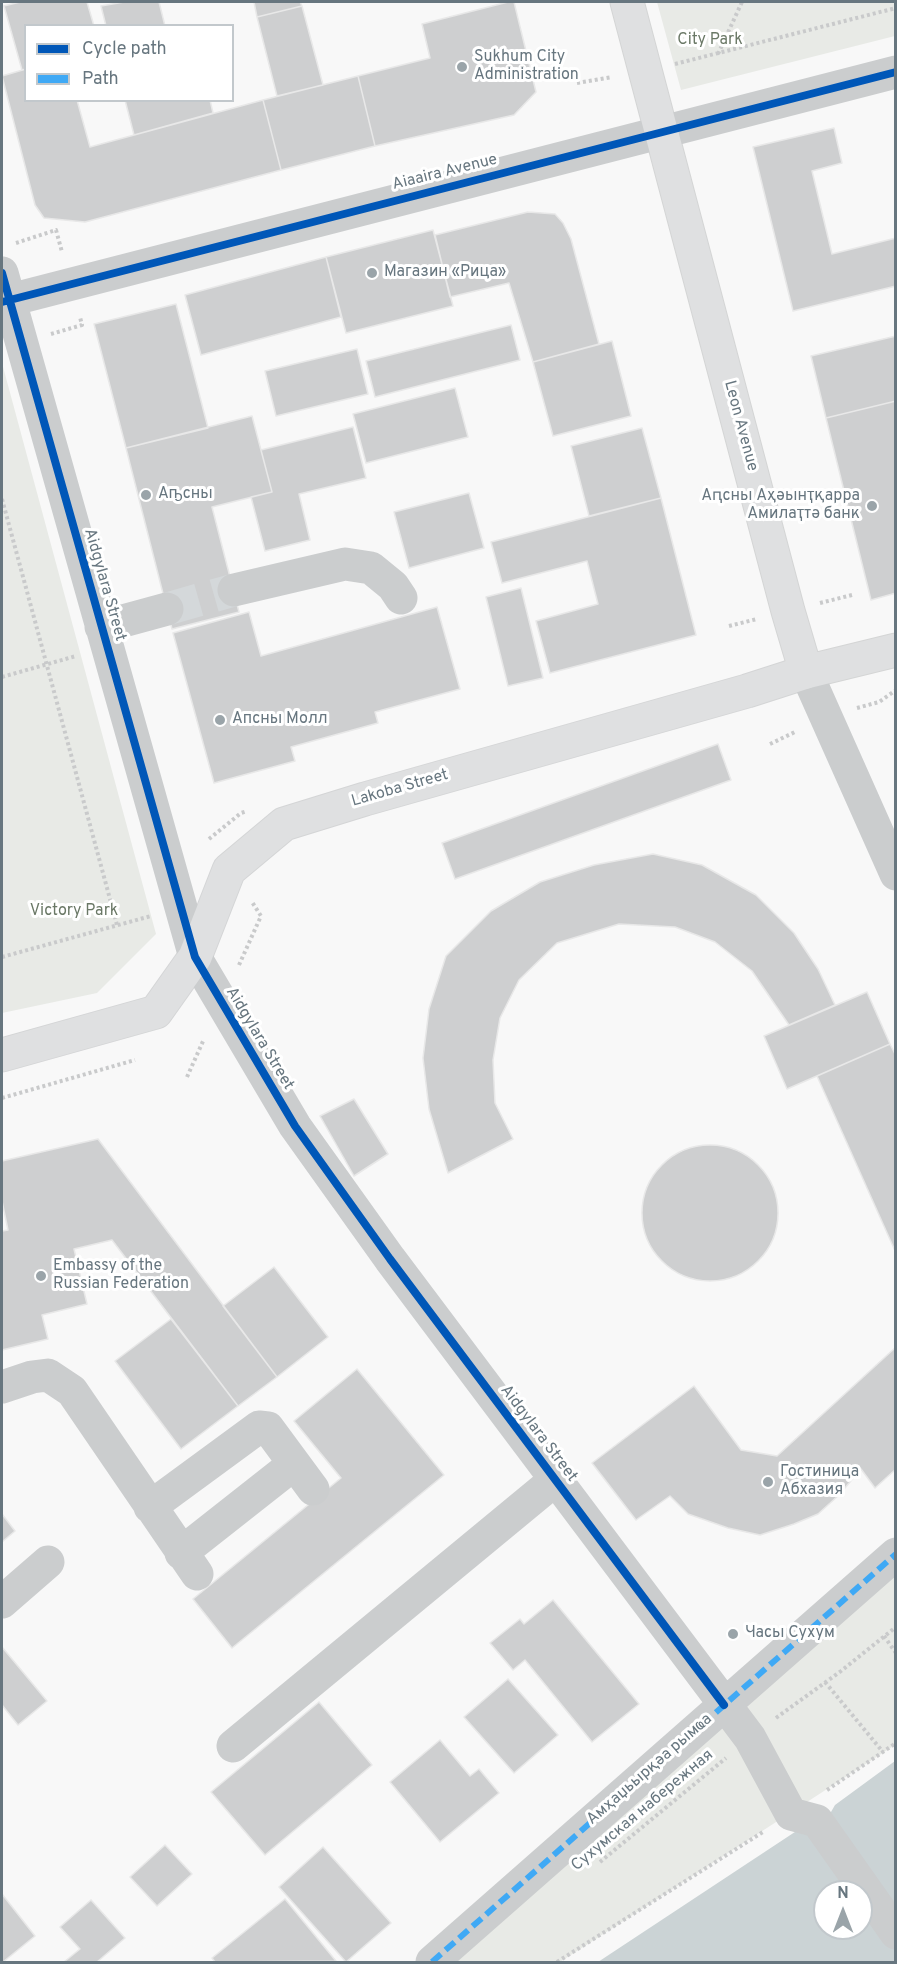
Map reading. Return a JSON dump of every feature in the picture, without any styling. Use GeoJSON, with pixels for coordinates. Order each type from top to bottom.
{"type":"FeatureCollection","features":[{"type":"Feature","properties":{"kind":"main road","name":"Leon Avenue"},"geometry":{"type":"LineString","coordinates":[[627,2],[806,672]]}},
{"type":"Feature","properties":{"kind":"main road","name":"Lakoba Street"},"geometry":{"type":"LineString","coordinates":[[2,1055],[156,1012],[195,957],[229,870],[284,824],[806,672],[896,650]]}},
{"type":"Feature","properties":{"kind":"street","name":"Aiaaira Avenue"},"geometry":{"type":"LineString","coordinates":[[6,280],[663,131],[896,72]]}},
{"type":"Feature","properties":{"kind":"street","name":"Aidgylara Street"},"geometry":{"type":"LineString","coordinates":[[6,280],[195,957],[295,1125],[390,1259],[750,1738],[791,1814]]}},
{"type":"Feature","properties":{"kind":"street"},"geometry":{"type":"LineString","coordinates":[[234,590],[345,564],[371,568],[393,586],[401,598]]}},
{"type":"Feature","properties":{"kind":"street"},"geometry":{"type":"LineString","coordinates":[[104,637],[167,609]]}},
{"type":"Feature","properties":{"kind":"street","name":"Leon Avenue"},"geometry":{"type":"LineString","coordinates":[[806,672],[896,874]]}},
{"type":"Feature","properties":{"kind":"street"},"geometry":{"type":"LineString","coordinates":[[2,1387],[32,1377],[48,1376],[72,1391],[150,1507],[189,1564],[304,1476],[268,1428],[259,1428],[150,1507]]}},
{"type":"Feature","properties":{"kind":"street"},"geometry":{"type":"LineString","coordinates":[[233,1746],[555,1480]]}},
{"type":"Feature","properties":{"kind":"street","name":"Амҳаџьырқәа рымҩа"},"geometry":{"type":"LineString","coordinates":[[432,1962],[896,1554]]}},
{"type":"Feature","properties":{"kind":"street"},"geometry":{"type":"LineString","coordinates":[[2,1602],[48,1563]]}},
{"type":"Feature","properties":{"kind":"street"},"geometry":{"type":"LineString","coordinates":[[791,1814],[817,1821],[896,1933]]}},
{"type":"Feature","properties":{"kind":"path"},"geometry":{"type":"LineString","coordinates":[[718,54],[742,2]]}},
{"type":"Feature","properties":{"kind":"path"},"geometry":{"type":"LineString","coordinates":[[577,83],[718,54],[896,8]]}},
{"type":"Feature","properties":{"kind":"path"},"geometry":{"type":"LineString","coordinates":[[6,280],[56,230]]}},
{"type":"Feature","properties":{"kind":"path"},"geometry":{"type":"LineString","coordinates":[[2,498],[117,926]]}},
{"type":"Feature","properties":{"kind":"path"},"geometry":{"type":"LineString","coordinates":[[2,676],[46,664],[104,637]]}},
{"type":"Feature","properties":{"kind":"path"},"geometry":{"type":"LineString","coordinates":[[879,702],[896,690]]}},
{"type":"Feature","properties":{"kind":"path"},"geometry":{"type":"LineString","coordinates":[[2,957],[181,908]]}},
{"type":"Feature","properties":{"kind":"path"},"geometry":{"type":"LineString","coordinates":[[2,1098],[135,1060]]}},
{"type":"Feature","properties":{"kind":"path"},"geometry":{"type":"LineString","coordinates":[[884,1636],[896,1653]]}},
{"type":"Feature","properties":{"kind":"path"},"geometry":{"type":"LineString","coordinates":[[825,1682],[883,1752]]}},
{"type":"Feature","properties":{"kind":"path"},"geometry":{"type":"LineString","coordinates":[[557,1962],[791,1814],[896,1743]]}},
{"type":"Feature","properties":{"kind":"green space","name":"City Park"},"geometry":{"type":"Polygon","coordinates":[[[657,2],[895,2],[895,36],[681,90],[657,2]]]}},
{"type":"Feature","properties":{"kind":"green space","name":"Victory Park"},"geometry":{"type":"Polygon","coordinates":[[[2,363],[156,934],[97,993],[2,1013],[2,363]]]}},
{"type":"Feature","properties":{"kind":"green space"},"geometry":{"type":"Polygon","coordinates":[[[895,1576],[895,1745],[560,1962],[434,1962],[895,1576]]]}},
{"type":"Feature","properties":{"kind":"shaded area"},"geometry":{"type":"Polygon","coordinates":[[[895,1761],[895,1962],[598,1962],[807,1824],[831,1812],[835,1805],[895,1761]]]}},
{"type":"Feature","properties":{"kind":"building"},"geometry":{"type":"Polygon","coordinates":[[[20,2],[87,2],[93,24],[24,24],[24,70],[22,70],[4,6],[20,2]]]}},
{"type":"Feature","properties":{"kind":"building"},"geometry":{"type":"Polygon","coordinates":[[[124,2],[159,2],[164,24],[106,24],[101,6],[124,2]]]}},
{"type":"Feature","properties":{"kind":"building"},"geometry":{"type":"Polygon","coordinates":[[[254,2],[300,2],[302,6],[257,17],[254,2]]]}},
{"type":"Feature","properties":{"kind":"building","name":"Sukhum City Administration"},"geometry":{"type":"Polygon","coordinates":[[[514,2],[536,92],[514,115],[375,146],[358,76],[430,58],[422,24],[514,2]]]}},
{"type":"Feature","properties":{"kind":"building"},"geometry":{"type":"Polygon","coordinates":[[[302,6],[323,85],[277,96],[257,17],[302,6]]]}},
{"type":"Feature","properties":{"kind":"building"},"geometry":{"type":"Polygon","coordinates":[[[24,70],[24,102],[78,102],[90,147],[263,100],[281,170],[85,222],[44,218],[35,205],[2,76],[24,70]]]}},
{"type":"Feature","properties":{"kind":"building"},"geometry":{"type":"Polygon","coordinates":[[[358,76],[375,146],[281,170],[263,100],[358,76]]]}},
{"type":"Feature","properties":{"kind":"building"},"geometry":{"type":"Polygon","coordinates":[[[126,102],[210,102],[213,113],[134,135],[126,102]]]}},
{"type":"Feature","properties":{"kind":"building"},"geometry":{"type":"Polygon","coordinates":[[[834,128],[842,163],[812,171],[832,254],[896,238],[896,286],[793,311],[753,147],[834,128]]]}},
{"type":"Feature","properties":{"kind":"building"},"geometry":{"type":"Polygon","coordinates":[[[528,212],[555,214],[563,223],[571,239],[599,344],[533,362],[509,283],[450,297],[435,235],[528,212]]]}},
{"type":"Feature","properties":{"kind":"building"},"geometry":{"type":"Polygon","coordinates":[[[433,230],[453,306],[346,333],[326,257],[433,230]]]}},
{"type":"Feature","properties":{"kind":"building"},"geometry":{"type":"Polygon","coordinates":[[[326,257],[341,317],[201,355],[185,295],[326,257]]]}},
{"type":"Feature","properties":{"kind":"building"},"geometry":{"type":"Polygon","coordinates":[[[176,304],[208,428],[126,448],[94,324],[176,304]]]}},
{"type":"Feature","properties":{"kind":"building"},"geometry":{"type":"Polygon","coordinates":[[[511,325],[520,360],[375,397],[366,361],[511,325]]]}},
{"type":"Feature","properties":{"kind":"building"},"geometry":{"type":"Polygon","coordinates":[[[896,336],[896,401],[826,418],[811,356],[896,336]]]}},
{"type":"Feature","properties":{"kind":"building"},"geometry":{"type":"Polygon","coordinates":[[[612,341],[631,416],[553,436],[533,362],[612,341]]]}},
{"type":"Feature","properties":{"kind":"building"},"geometry":{"type":"Polygon","coordinates":[[[357,349],[368,394],[276,416],[265,371],[357,349]]]}},
{"type":"Feature","properties":{"kind":"building"},"geometry":{"type":"Polygon","coordinates":[[[455,388],[468,437],[366,463],[353,414],[455,388]]]}},
{"type":"Feature","properties":{"kind":"building","name":"Аԥсны Аҳәынҭқарра Амилаҭтә банк"},"geometry":{"type":"Polygon","coordinates":[[[896,401],[896,593],[871,600],[826,418],[896,401]]]}},
{"type":"Feature","properties":{"kind":"building"},"geometry":{"type":"Polygon","coordinates":[[[252,416],[272,492],[212,507],[239,612],[172,629],[126,448],[252,416]]]}},
{"type":"Feature","properties":{"kind":"building"},"geometry":{"type":"Polygon","coordinates":[[[353,427],[366,478],[299,494],[310,540],[265,551],[251,497],[272,492],[261,450],[353,427]]]}},
{"type":"Feature","properties":{"kind":"building"},"geometry":{"type":"Polygon","coordinates":[[[642,428],[661,498],[589,516],[571,446],[642,428]]]}},
{"type":"Feature","properties":{"kind":"building"},"geometry":{"type":"Polygon","coordinates":[[[469,493],[484,548],[409,568],[394,512],[469,493]]]}},
{"type":"Feature","properties":{"kind":"building"},"geometry":{"type":"Polygon","coordinates":[[[661,498],[696,635],[550,673],[536,621],[598,604],[587,561],[502,583],[491,542],[661,498]]]}},
{"type":"Feature","properties":{"kind":"building"},"geometry":{"type":"Polygon","coordinates":[[[521,588],[543,678],[508,686],[486,597],[521,588]]]}},
{"type":"Feature","properties":{"kind":"building"},"geometry":{"type":"Polygon","coordinates":[[[437,607],[460,689],[375,712],[378,723],[291,747],[295,761],[214,783],[173,633],[249,612],[261,656],[437,607]]]}},
{"type":"Feature","properties":{"kind":"building"},"geometry":{"type":"Polygon","coordinates":[[[718,744],[731,780],[455,879],[442,843],[718,744]]]}},
{"type":"Feature","properties":{"kind":"building"},"geometry":{"type":"Polygon","coordinates":[[[653,854],[702,865],[756,895],[794,933],[818,969],[835,1005],[789,1025],[752,971],[715,942],[675,927],[619,924],[557,943],[519,980],[500,1018],[493,1060],[495,1103],[513,1139],[448,1173],[429,1109],[423,1058],[429,1009],[446,956],[491,911],[540,882],[594,865],[653,854]]]}},
{"type":"Feature","properties":{"kind":"building"},"geometry":{"type":"Polygon","coordinates":[[[867,992],[890,1044],[787,1089],[764,1036],[867,992]]]}},
{"type":"Feature","properties":{"kind":"building"},"geometry":{"type":"Polygon","coordinates":[[[890,1044],[896,1056],[896,1253],[817,1076],[890,1044]]]}},
{"type":"Feature","properties":{"kind":"building"},"geometry":{"type":"Polygon","coordinates":[[[354,1099],[388,1154],[354,1176],[320,1116],[354,1099]]]}},
{"type":"Feature","properties":{"kind":"building","name":"Embassy of the Russian Federation"},"geometry":{"type":"Polygon","coordinates":[[[98,1139],[277,1377],[238,1406],[112,1240],[74,1249],[87,1304],[42,1315],[48,1339],[2,1350],[2,1231],[8,1230],[2,1201],[2,1161],[98,1139]]]}},
{"type":"Feature","properties":{"kind":"building"},"geometry":{"type":"Polygon","coordinates":[[[710,1145],[736,1150],[748,1156],[758,1165],[767,1175],[773,1187],[778,1213],[773,1239],[767,1251],[758,1261],[748,1270],[736,1276],[710,1281],[684,1276],[672,1270],[662,1261],[653,1251],[647,1239],[642,1213],[647,1187],[653,1175],[662,1165],[672,1156],[684,1150],[710,1145]]]}},
{"type":"Feature","properties":{"kind":"building"},"geometry":{"type":"Polygon","coordinates":[[[274,1267],[328,1337],[277,1377],[223,1306],[274,1267]]]}},
{"type":"Feature","properties":{"kind":"building"},"geometry":{"type":"Polygon","coordinates":[[[171,1319],[238,1406],[181,1449],[115,1361],[171,1319]]]}},
{"type":"Feature","properties":{"kind":"building"},"geometry":{"type":"Polygon","coordinates":[[[896,1347],[896,1469],[875,1488],[861,1469],[839,1495],[818,1514],[794,1524],[760,1535],[728,1528],[688,1514],[670,1496],[636,1520],[592,1463],[694,1386],[741,1450],[777,1456],[896,1347]]]}},
{"type":"Feature","properties":{"kind":"building"},"geometry":{"type":"Polygon","coordinates":[[[357,1369],[444,1475],[232,1648],[193,1599],[341,1478],[294,1421],[357,1369]]]}},
{"type":"Feature","properties":{"kind":"building"},"geometry":{"type":"Polygon","coordinates":[[[2,1514],[15,1531],[2,1542],[2,1514]]]}},
{"type":"Feature","properties":{"kind":"building"},"geometry":{"type":"Polygon","coordinates":[[[553,1600],[639,1704],[592,1742],[525,1660],[513,1670],[490,1643],[520,1619],[524,1624],[553,1600]]]}},
{"type":"Feature","properties":{"kind":"building"},"geometry":{"type":"Polygon","coordinates":[[[2,1647],[47,1701],[18,1725],[2,1705],[2,1647]]]}},
{"type":"Feature","properties":{"kind":"building"},"geometry":{"type":"Polygon","coordinates":[[[508,1679],[558,1735],[514,1773],[464,1717],[508,1679]]]}},
{"type":"Feature","properties":{"kind":"building"},"geometry":{"type":"Polygon","coordinates":[[[319,1702],[372,1765],[265,1855],[211,1792],[319,1702]]]}},
{"type":"Feature","properties":{"kind":"building"},"geometry":{"type":"Polygon","coordinates":[[[440,1740],[470,1776],[479,1769],[499,1793],[440,1842],[390,1782],[440,1740]]]}},
{"type":"Feature","properties":{"kind":"building"},"geometry":{"type":"Polygon","coordinates":[[[165,1845],[192,1874],[157,1906],[130,1877],[165,1845]]]}},
{"type":"Feature","properties":{"kind":"building"},"geometry":{"type":"Polygon","coordinates":[[[323,1847],[391,1923],[346,1962],[279,1887],[323,1847]]]}},
{"type":"Feature","properties":{"kind":"building"},"geometry":{"type":"Polygon","coordinates":[[[2,1894],[35,1936],[3,1962],[2,1962],[2,1894]]]}},
{"type":"Feature","properties":{"kind":"building"},"geometry":{"type":"Polygon","coordinates":[[[285,1899],[336,1961],[215,1962],[212,1958],[285,1899]]]}},
{"type":"Feature","properties":{"kind":"building"},"geometry":{"type":"Polygon","coordinates":[[[91,1900],[125,1938],[97,1962],[64,1962],[80,1949],[60,1927],[91,1900]]]}},
{"type":"Feature","properties":{"kind":"tunnel"},"geometry":{"type":"LineString","coordinates":[[167,609],[234,590]]}},
{"type":"Feature","properties":{"kind":"marked path"},"geometry":{"type":"LineString","coordinates":[[432,1962],[896,1554]]}},
{"type":"Feature","properties":{"kind":"cycle path"},"geometry":{"type":"LineString","coordinates":[[2,302],[896,72]]}},
{"type":"Feature","properties":{"kind":"cycle path"},"geometry":{"type":"LineString","coordinates":[[2,273],[195,957],[295,1126],[390,1259],[724,1705]]}},
{"type":"Feature","properties":{"kind":"place","name":"Sukhum City Administration"},"geometry":{"type":"Point","coordinates":[462,67]}},
{"type":"Feature","properties":{"kind":"place","name":"Магазин «Рица»"},"geometry":{"type":"Point","coordinates":[372,273]}},
{"type":"Feature","properties":{"kind":"place","name":"Аҧсны"},"geometry":{"type":"Point","coordinates":[146,495]}},
{"type":"Feature","properties":{"kind":"place","name":"Аԥсны Аҳәынҭқарра Амилаҭтә банк"},"geometry":{"type":"Point","coordinates":[872,506]}},
{"type":"Feature","properties":{"kind":"place","name":"Апсны Молл"},"geometry":{"type":"Point","coordinates":[220,720]}},
{"type":"Feature","properties":{"kind":"place","name":"Embassy of the Russian Federation"},"geometry":{"type":"Point","coordinates":[41,1276]}},
{"type":"Feature","properties":{"kind":"place","name":"Гостиница Абхазия"},"geometry":{"type":"Point","coordinates":[768,1482]}},
{"type":"Feature","properties":{"kind":"place","name":"Часы Сухум"},"geometry":{"type":"Point","coordinates":[733,1634]}}]}
